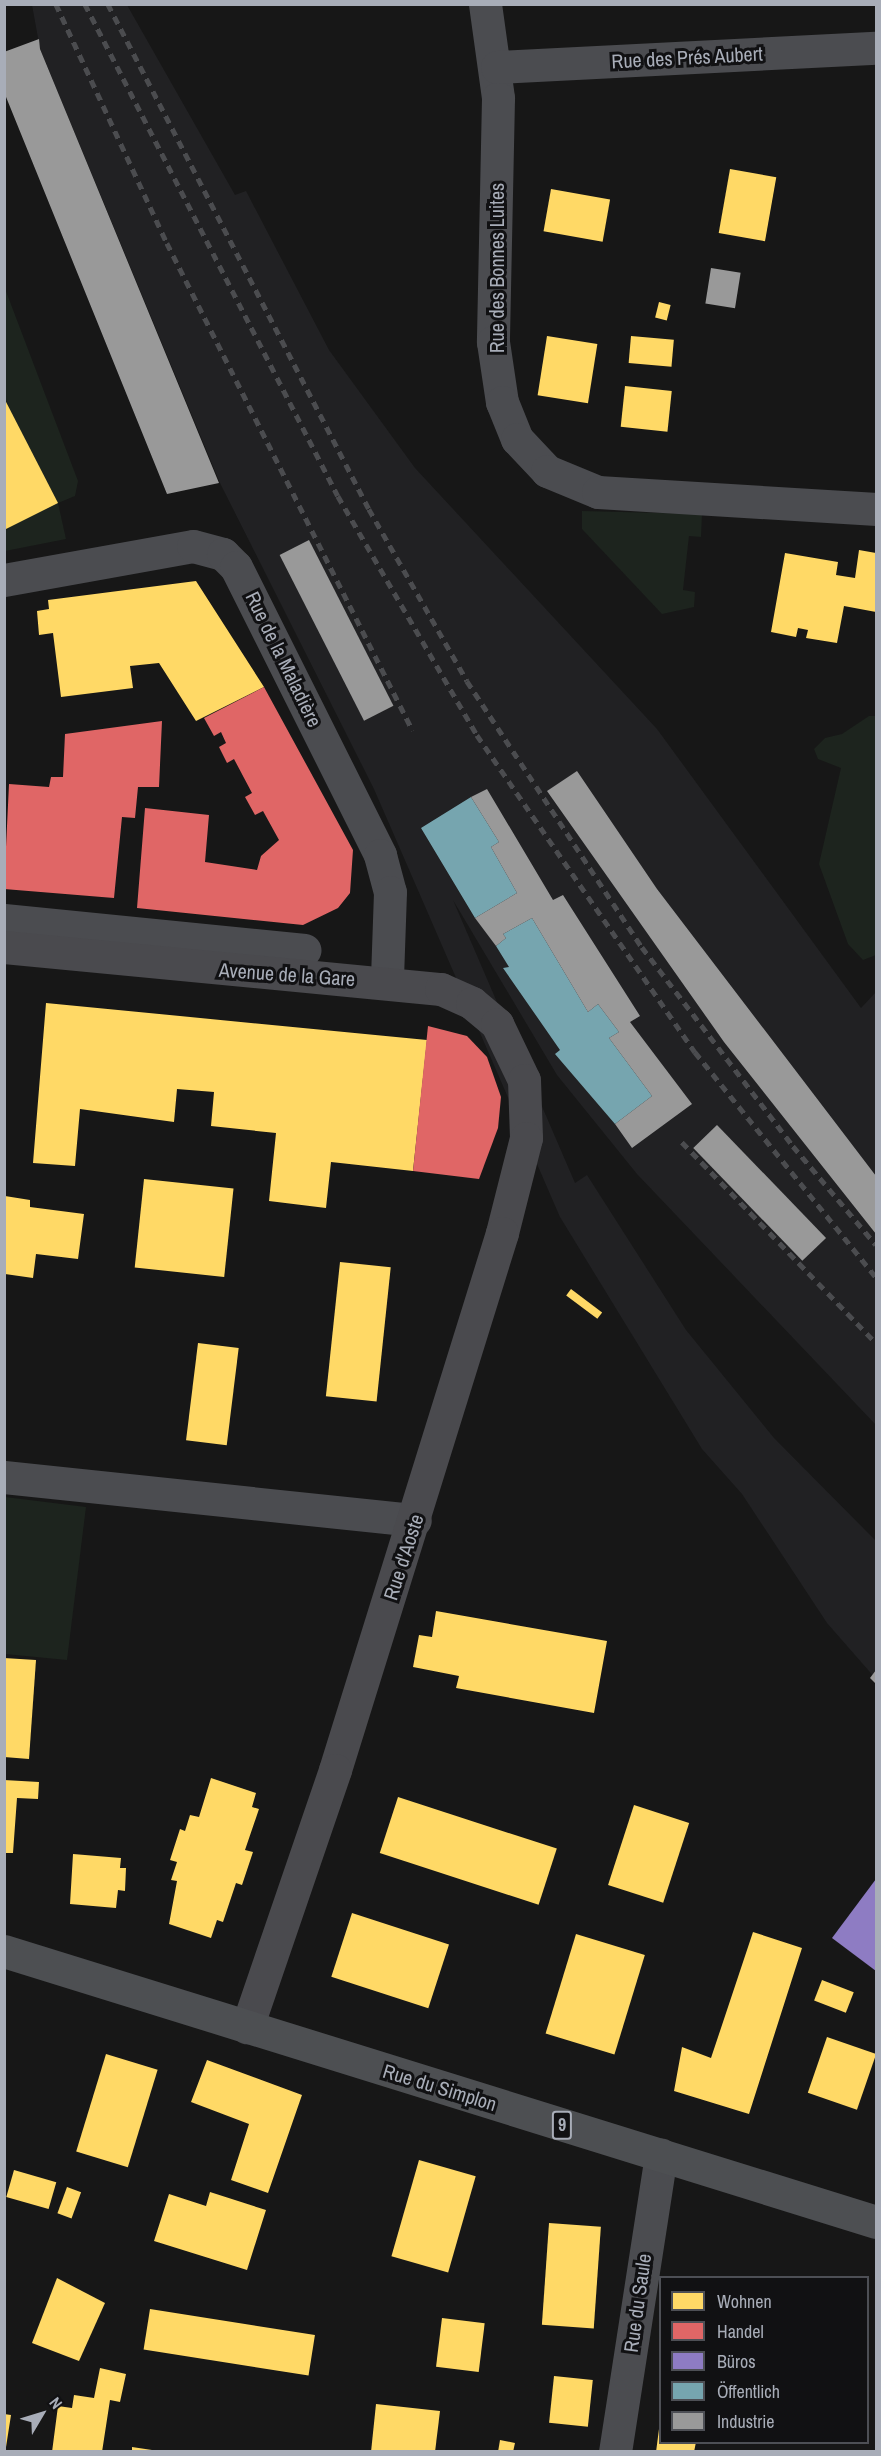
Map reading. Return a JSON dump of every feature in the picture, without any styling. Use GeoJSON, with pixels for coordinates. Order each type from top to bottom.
{"type":"FeatureCollection","features":[{"type":"Feature","properties":{"kind":"main road","name":"Rue du Simplon"},"geometry":{"type":"LineString","coordinates":[[4,1951],[876,2222]]}},
{"type":"Feature","properties":{"kind":"street","name":"Rue des Bonnes Luites"},"geometry":{"type":"LineString","coordinates":[[485,4],[497,68],[493,342],[502,402],[517,439],[547,471],[598,492],[876,509]]}},
{"type":"Feature","properties":{"kind":"street","name":"Rue des Prés Aubert"},"geometry":{"type":"LineString","coordinates":[[497,68],[876,48]]}},
{"type":"Feature","properties":{"kind":"street","name":"Rue de la Maladière"},"geometry":{"type":"LineString","coordinates":[[4,580],[194,546],[223,554],[236,567],[387,874],[387,980]]}},
{"type":"Feature","properties":{"kind":"street"},"geometry":{"type":"LineString","coordinates":[[4,920],[305,950]]}},
{"type":"Feature","properties":{"kind":"street","name":"Avenue de la Gare"},"geometry":{"type":"LineString","coordinates":[[4,947],[306,978],[387,980],[441,989],[472,1003],[506,1038],[524,1080]]}},
{"type":"Feature","properties":{"kind":"street","name":"Rue d'Aoste"},"geometry":{"type":"LineString","coordinates":[[248,2027],[415,1520],[523,1154],[524,1080]]}},
{"type":"Feature","properties":{"kind":"street"},"geometry":{"type":"LineString","coordinates":[[4,1477],[415,1520]]}},
{"type":"Feature","properties":{"kind":"street","name":"Rue du Saule"},"geometry":{"type":"LineString","coordinates":[[615,2451],[661,2155]]}},
{"type":"Feature","properties":{"kind":"shaded area"},"geometry":{"type":"Polygon","coordinates":[[[32,5],[127,5],[235,195],[246,191],[329,350],[415,468],[657,729],[861,1008],[876,992],[876,1425],[637,1174],[557,1075],[453,900],[575,1183],[587,1175],[686,1330],[774,1438],[876,1541],[876,1679],[827,1623],[742,1494],[702,1449],[560,1217],[374,789],[220,483],[40,49],[32,5]]]}},
{"type":"Feature","properties":{"kind":"shaded area"},"geometry":{"type":"Polygon","coordinates":[[[4,286],[78,481],[75,496],[58,503],[66,539],[5,551],[4,286]]]}},
{"type":"Feature","properties":{"kind":"shaded area"},"geometry":{"type":"Polygon","coordinates":[[[582,511],[702,514],[701,537],[689,536],[683,590],[695,592],[694,607],[662,614],[582,529],[582,511]]]}},
{"type":"Feature","properties":{"kind":"shaded area"},"geometry":{"type":"Polygon","coordinates":[[[869,716],[876,716],[876,955],[863,960],[848,944],[819,864],[841,768],[818,759],[814,749],[825,738],[842,734],[869,716]]]}},
{"type":"Feature","properties":{"kind":"shaded area"},"geometry":{"type":"Polygon","coordinates":[[[5,1497],[86,1507],[67,1660],[5,1654],[5,1497]]]}},
{"type":"Feature","properties":{"kind":"building: Wohnen"},"geometry":{"type":"Polygon","coordinates":[[[730,169],[776,177],[765,241],[719,233],[730,169]]]}},
{"type":"Feature","properties":{"kind":"building: Wohnen"},"geometry":{"type":"Polygon","coordinates":[[[551,189],[610,199],[603,242],[544,231],[551,189]]]}},
{"type":"Feature","properties":{"kind":"building: Wohnen"},"geometry":{"type":"Polygon","coordinates":[[[659,302],[671,305],[667,320],[655,318],[659,302]]]}},
{"type":"Feature","properties":{"kind":"building: Wohnen"},"geometry":{"type":"Polygon","coordinates":[[[547,336],[597,344],[588,403],[538,395],[547,336]]]}},
{"type":"Feature","properties":{"kind":"building: Wohnen"},"geometry":{"type":"Polygon","coordinates":[[[631,336],[674,340],[671,367],[629,363],[631,336]]]}},
{"type":"Feature","properties":{"kind":"building: Wohnen"},"geometry":{"type":"Polygon","coordinates":[[[625,386],[672,391],[667,432],[621,427],[625,386]]]}},
{"type":"Feature","properties":{"kind":"building: Wohnen"},"geometry":{"type":"Polygon","coordinates":[[[4,398],[58,503],[4,530],[4,398]]]}},
{"type":"Feature","properties":{"kind":"building: Wohnen"},"geometry":{"type":"Polygon","coordinates":[[[859,550],[876,553],[876,612],[844,606],[837,643],[806,638],[808,630],[798,628],[796,637],[771,632],[785,553],[838,562],[836,575],[855,578],[859,550]]]}},
{"type":"Feature","properties":{"kind":"building: Wohnen"},"geometry":{"type":"Polygon","coordinates":[[[196,581],[264,687],[196,721],[159,663],[130,666],[133,688],[61,697],[53,633],[39,635],[37,611],[49,609],[48,600],[196,581]]]}},
{"type":"Feature","properties":{"kind":"building: Wohnen"},"geometry":{"type":"Polygon","coordinates":[[[46,1003],[427,1040],[413,1171],[331,1162],[326,1208],[269,1201],[276,1133],[211,1126],[214,1092],[177,1089],[174,1122],[80,1109],[75,1166],[33,1163],[46,1003]]]}},
{"type":"Feature","properties":{"kind":"building: Wohnen"},"geometry":{"type":"Polygon","coordinates":[[[144,1179],[234,1188],[224,1277],[135,1268],[144,1179]]]}},
{"type":"Feature","properties":{"kind":"building: Wohnen"},"geometry":{"type":"Polygon","coordinates":[[[5,1196],[30,1200],[30,1207],[84,1214],[78,1259],[36,1254],[33,1278],[5,1274],[5,1196]]]}},
{"type":"Feature","properties":{"kind":"building: Wohnen"},"geometry":{"type":"Polygon","coordinates":[[[340,1262],[391,1267],[377,1402],[326,1396],[340,1262]]]}},
{"type":"Feature","properties":{"kind":"building: Wohnen"},"geometry":{"type":"Polygon","coordinates":[[[571,1289],[602,1312],[597,1319],[566,1295],[571,1289]]]}},
{"type":"Feature","properties":{"kind":"building: Wohnen"},"geometry":{"type":"Polygon","coordinates":[[[198,1343],[239,1348],[227,1445],[186,1440],[198,1343]]]}},
{"type":"Feature","properties":{"kind":"building: Wohnen"},"geometry":{"type":"Polygon","coordinates":[[[436,1611],[607,1641],[594,1713],[456,1688],[459,1676],[413,1667],[419,1635],[432,1637],[436,1611]]]}},
{"type":"Feature","properties":{"kind":"building: Wohnen"},"geometry":{"type":"Polygon","coordinates":[[[4,1658],[36,1660],[29,1759],[4,1757],[4,1658]]]}},
{"type":"Feature","properties":{"kind":"building: Wohnen"},"geometry":{"type":"Polygon","coordinates":[[[211,1778],[256,1793],[252,1807],[259,1809],[245,1850],[253,1852],[242,1885],[236,1883],[223,1922],[217,1920],[211,1938],[169,1924],[177,1881],[171,1880],[177,1862],[170,1860],[180,1829],[185,1831],[190,1815],[199,1817],[211,1778]]]}},
{"type":"Feature","properties":{"kind":"building: Wohnen"},"geometry":{"type":"Polygon","coordinates":[[[4,1780],[39,1782],[38,1799],[17,1798],[13,1853],[4,1853],[4,1780]]]}},
{"type":"Feature","properties":{"kind":"building: Wohnen"},"geometry":{"type":"Polygon","coordinates":[[[398,1797],[557,1849],[539,1905],[380,1853],[398,1797]]]}},
{"type":"Feature","properties":{"kind":"building: Wohnen"},"geometry":{"type":"Polygon","coordinates":[[[634,1805],[689,1823],[663,1903],[608,1885],[634,1805]]]}},
{"type":"Feature","properties":{"kind":"building: Wohnen"},"geometry":{"type":"Polygon","coordinates":[[[73,1854],[121,1858],[120,1868],[126,1868],[125,1891],[118,1890],[116,1908],[70,1904],[73,1854]]]}},
{"type":"Feature","properties":{"kind":"building: Wohnen"},"geometry":{"type":"Polygon","coordinates":[[[352,1913],[449,1945],[428,2008],[331,1977],[352,1913]]]}},
{"type":"Feature","properties":{"kind":"building: Wohnen"},"geometry":{"type":"Polygon","coordinates":[[[753,1932],[802,1948],[749,2114],[674,2091],[682,2047],[711,2058],[753,1932]]]}},
{"type":"Feature","properties":{"kind":"building: Wohnen"},"geometry":{"type":"Polygon","coordinates":[[[576,1934],[645,1955],[614,2055],[546,2033],[576,1934]]]}},
{"type":"Feature","properties":{"kind":"building: Wohnen"},"geometry":{"type":"Polygon","coordinates":[[[822,1980],[854,1992],[846,2013],[814,2001],[822,1980]]]}},
{"type":"Feature","properties":{"kind":"building: Wohnen"},"geometry":{"type":"Polygon","coordinates":[[[827,2037],[876,2054],[857,2110],[808,2093],[827,2037]]]}},
{"type":"Feature","properties":{"kind":"building: Wohnen"},"geometry":{"type":"Polygon","coordinates":[[[106,2054],[158,2070],[128,2167],[76,2152],[106,2054]]]}},
{"type":"Feature","properties":{"kind":"building: Wohnen"},"geometry":{"type":"Polygon","coordinates":[[[207,2060],[302,2095],[268,2193],[231,2180],[249,2124],[191,2102],[207,2060]]]}},
{"type":"Feature","properties":{"kind":"building: Wohnen"},"geometry":{"type":"Polygon","coordinates":[[[419,2160],[476,2176],[448,2272],[391,2256],[419,2160]]]}},
{"type":"Feature","properties":{"kind":"building: Wohnen"},"geometry":{"type":"Polygon","coordinates":[[[14,2170],[56,2182],[49,2209],[6,2197],[14,2170]]]}},
{"type":"Feature","properties":{"kind":"building: Wohnen"},"geometry":{"type":"Polygon","coordinates":[[[67,2187],[81,2192],[72,2218],[57,2213],[67,2187]]]}},
{"type":"Feature","properties":{"kind":"building: Wohnen"},"geometry":{"type":"Polygon","coordinates":[[[210,2192],[266,2210],[247,2270],[154,2241],[169,2194],[206,2206],[210,2192]]]}},
{"type":"Feature","properties":{"kind":"building: Wohnen"},"geometry":{"type":"Polygon","coordinates":[[[549,2223],[601,2227],[594,2328],[542,2325],[549,2223]]]}},
{"type":"Feature","properties":{"kind":"building: Wohnen"},"geometry":{"type":"Polygon","coordinates":[[[57,2278],[105,2303],[79,2361],[32,2343],[57,2278]]]}},
{"type":"Feature","properties":{"kind":"building: Wohnen"},"geometry":{"type":"Polygon","coordinates":[[[150,2309],[315,2335],[309,2376],[144,2349],[150,2309]]]}},
{"type":"Feature","properties":{"kind":"building: Wohnen"},"geometry":{"type":"Polygon","coordinates":[[[442,2318],[485,2323],[479,2372],[436,2367],[442,2318]]]}},
{"type":"Feature","properties":{"kind":"building: Wohnen"},"geometry":{"type":"Polygon","coordinates":[[[100,2368],[126,2374],[120,2402],[110,2400],[102,2452],[52,2452],[58,2406],[72,2408],[74,2395],[94,2398],[100,2368]]]}},
{"type":"Feature","properties":{"kind":"building: Wohnen"},"geometry":{"type":"Polygon","coordinates":[[[554,2376],[593,2380],[588,2427],[549,2423],[554,2376]]]}},
{"type":"Feature","properties":{"kind":"building: Wohnen"},"geometry":{"type":"Polygon","coordinates":[[[376,2404],[440,2411],[435,2452],[371,2452],[376,2404]]]}},
{"type":"Feature","properties":{"kind":"building: Wohnen"},"geometry":{"type":"Polygon","coordinates":[[[4,2414],[11,2415],[6,2447],[4,2447],[4,2414]]]}},
{"type":"Feature","properties":{"kind":"building: Wohnen"},"geometry":{"type":"Polygon","coordinates":[[[659,2429],[659,2444],[696,2444],[694,2452],[656,2452],[659,2429]]]}},
{"type":"Feature","properties":{"kind":"building: Wohnen"},"geometry":{"type":"Polygon","coordinates":[[[500,2440],[515,2443],[513,2452],[498,2452],[500,2440]]]}},
{"type":"Feature","properties":{"kind":"building: Wohnen"},"geometry":{"type":"Polygon","coordinates":[[[132,2447],[152,2450],[152,2452],[132,2452],[132,2447]]]}},
{"type":"Feature","properties":{"kind":"building: Handel"},"geometry":{"type":"Polygon","coordinates":[[[264,687],[353,850],[350,893],[338,908],[303,925],[137,908],[145,808],[209,815],[205,862],[257,870],[261,856],[279,840],[263,811],[255,815],[245,797],[252,793],[234,759],[227,763],[219,747],[226,743],[221,732],[214,736],[204,718],[264,687]]]}},
{"type":"Feature","properties":{"kind":"building: Handel"},"geometry":{"type":"Polygon","coordinates":[[[162,721],[159,787],[138,787],[135,818],[122,817],[114,898],[4,889],[9,784],[49,787],[51,777],[63,777],[65,734],[162,721]]]}},
{"type":"Feature","properties":{"kind":"building: Handel"},"geometry":{"type":"Polygon","coordinates":[[[428,1026],[467,1036],[487,1057],[501,1097],[498,1128],[479,1179],[413,1171],[428,1026]]]}},
{"type":"Feature","properties":{"kind":"building: Büros"},"geometry":{"type":"Polygon","coordinates":[[[876,1879],[876,1971],[832,1938],[876,1879]]]}},
{"type":"Feature","properties":{"kind":"building: Öffentlich"},"geometry":{"type":"Polygon","coordinates":[[[471,797],[499,842],[491,847],[517,893],[475,918],[421,828],[471,797]]]}},
{"type":"Feature","properties":{"kind":"building: Öffentlich"},"geometry":{"type":"Polygon","coordinates":[[[532,918],[588,1012],[598,1004],[619,1032],[609,1038],[652,1096],[615,1124],[555,1054],[560,1050],[503,968],[509,967],[496,946],[506,938],[503,934],[532,918]]]}},
{"type":"Feature","properties":{"kind":"building: Industrie"},"geometry":{"type":"Polygon","coordinates":[[[39,39],[40,49],[219,483],[167,494],[4,92],[4,52],[39,39]]]}},
{"type":"Feature","properties":{"kind":"building: Industrie"},"geometry":{"type":"Polygon","coordinates":[[[711,268],[741,273],[735,308],[705,304],[711,268]]]}},
{"type":"Feature","properties":{"kind":"building: Industrie"},"geometry":{"type":"Polygon","coordinates":[[[309,540],[393,706],[364,721],[280,555],[309,540]]]}},
{"type":"Feature","properties":{"kind":"building: Industrie"},"geometry":{"type":"Polygon","coordinates":[[[577,771],[657,889],[876,1176],[876,1234],[724,1042],[547,791],[577,771]]]}},
{"type":"Feature","properties":{"kind":"building: Industrie"},"geometry":{"type":"Polygon","coordinates":[[[487,789],[553,900],[563,895],[640,1016],[630,1022],[692,1104],[632,1148],[615,1124],[652,1096],[609,1038],[619,1032],[598,1004],[588,1012],[532,918],[503,934],[506,938],[496,946],[475,918],[517,893],[491,847],[499,842],[471,797],[487,789]]]}},
{"type":"Feature","properties":{"kind":"building: Industrie"},"geometry":{"type":"Polygon","coordinates":[[[717,1125],[826,1238],[802,1261],[693,1148],[717,1125]]]}},
{"type":"Feature","properties":{"kind":"building: Industrie"},"geometry":{"type":"Polygon","coordinates":[[[876,1670],[876,1684],[870,1678],[876,1670]]]}},
{"type":"Feature","properties":{"kind":"railway"},"geometry":{"type":"LineString","coordinates":[[56,4],[167,243],[413,731]]}},
{"type":"Feature","properties":{"kind":"railway"},"geometry":{"type":"LineString","coordinates":[[85,4],[338,496],[477,735],[695,1052],[876,1277]]}},
{"type":"Feature","properties":{"kind":"railway"},"geometry":{"type":"LineString","coordinates":[[108,4],[369,509],[467,681],[642,947],[793,1146],[876,1245]]}},
{"type":"Feature","properties":{"kind":"railway"},"geometry":{"type":"LineString","coordinates":[[682,1142],[876,1343]]}}]}
